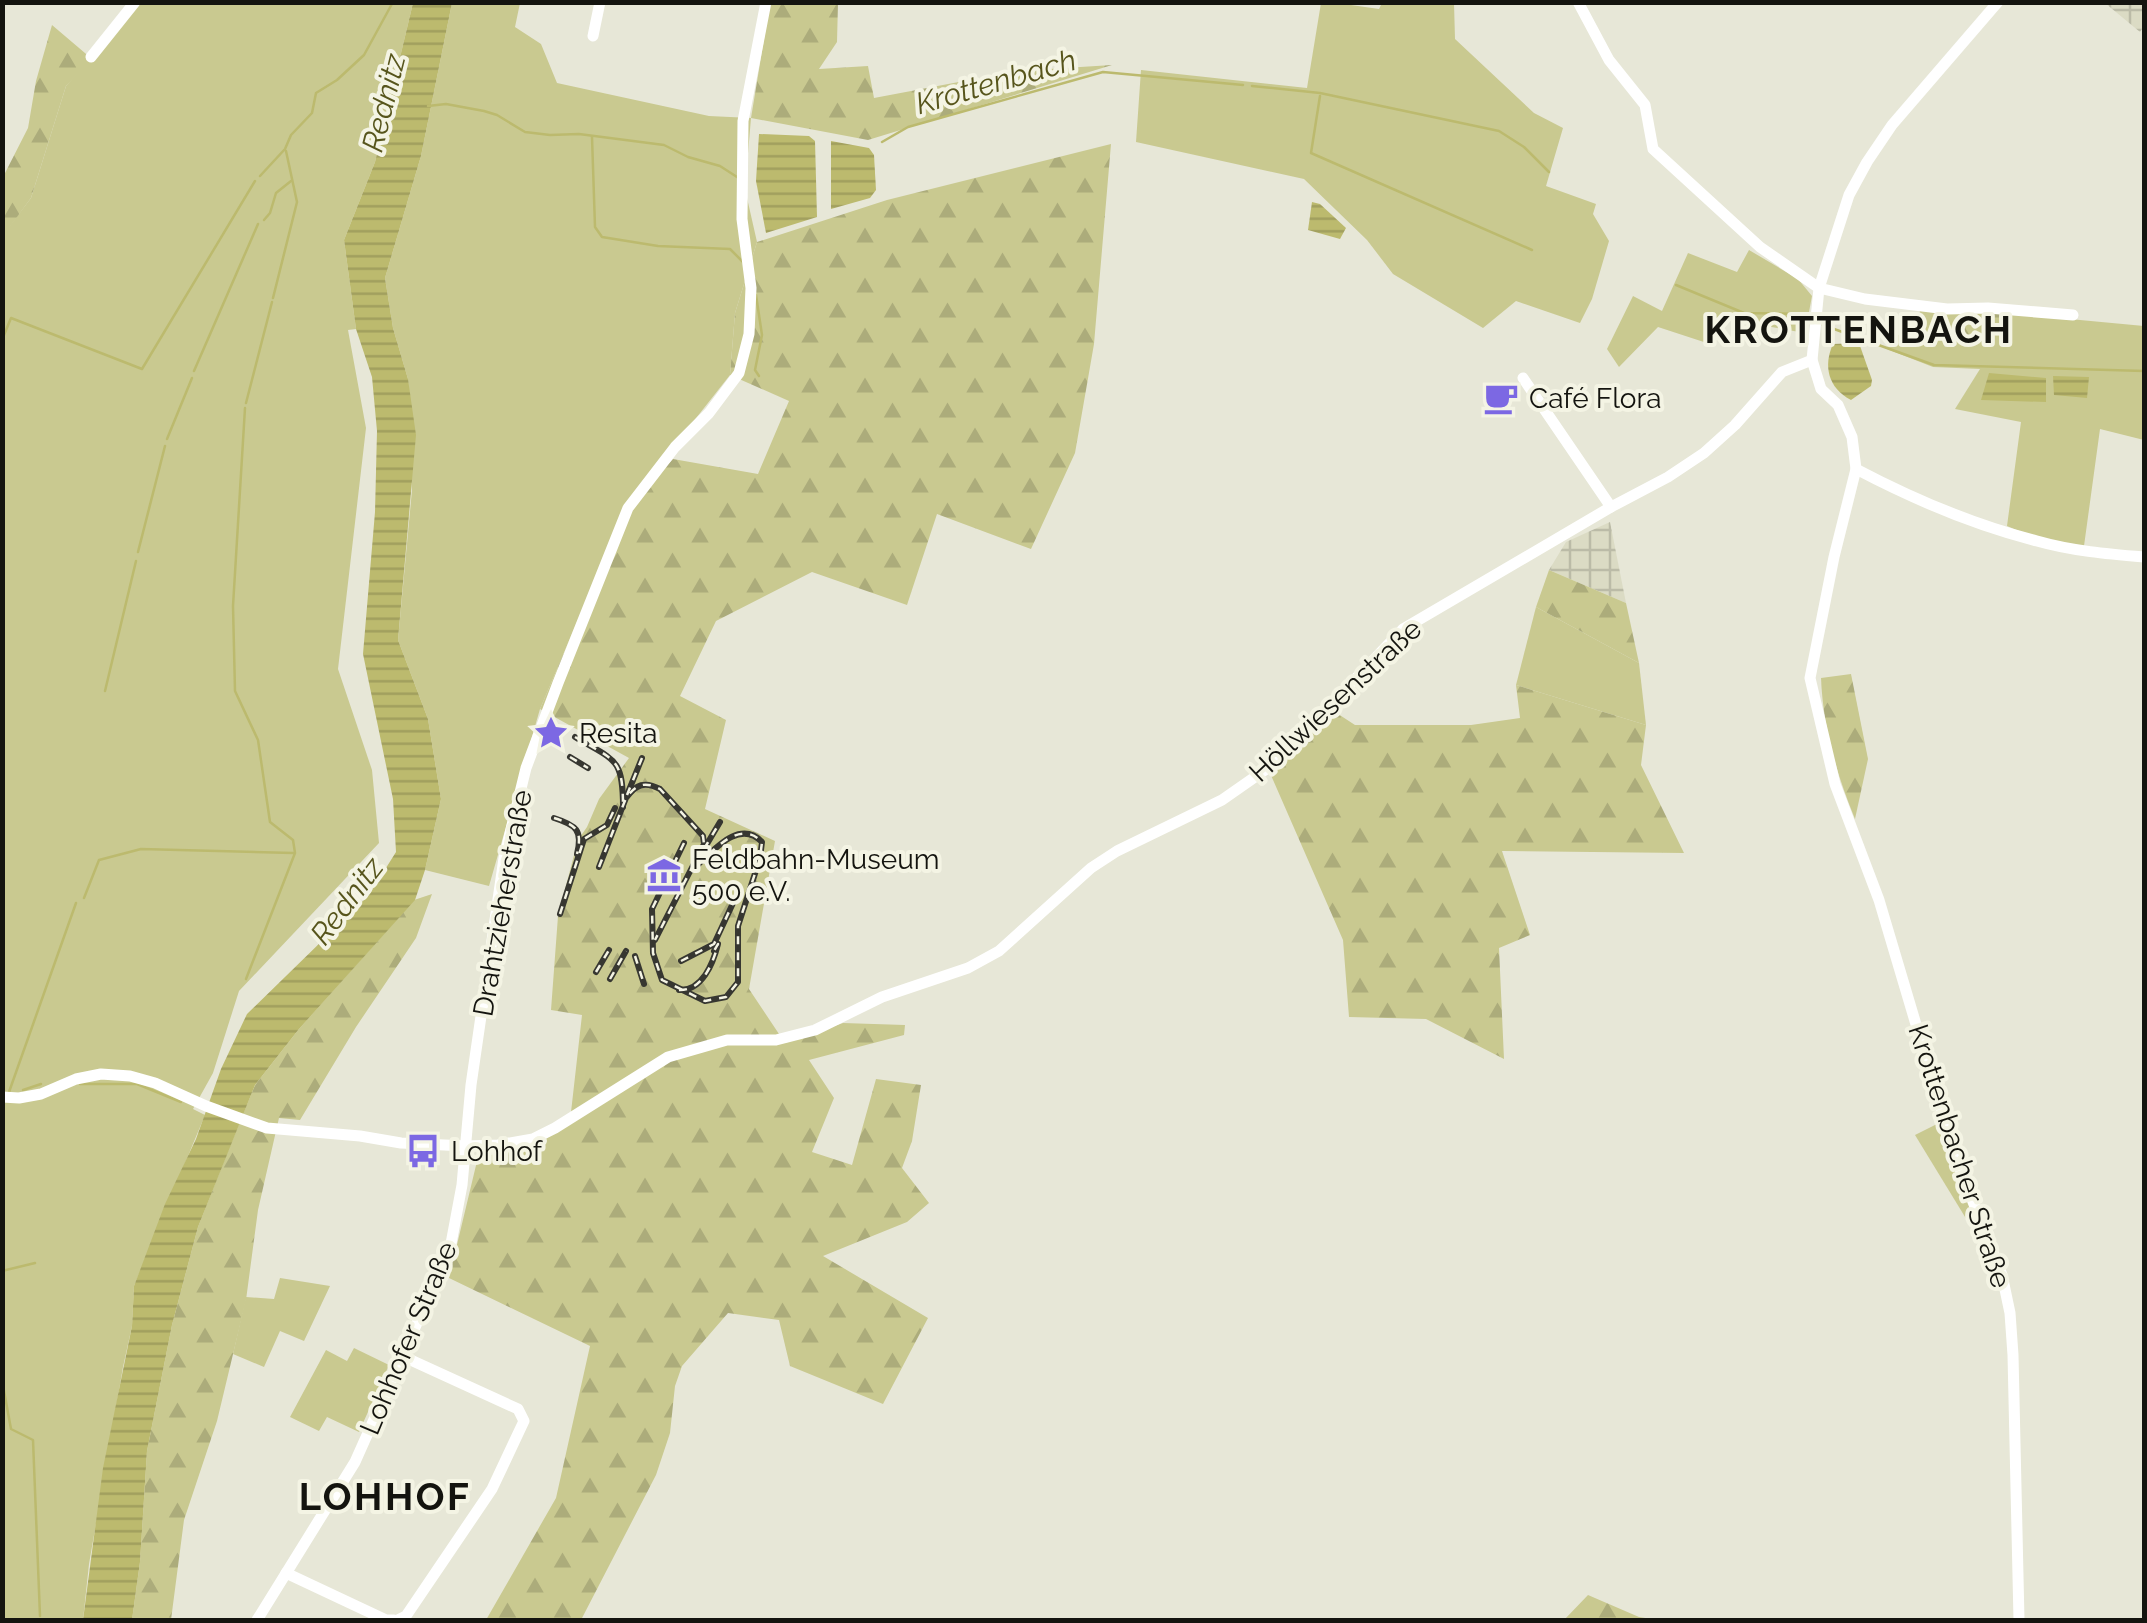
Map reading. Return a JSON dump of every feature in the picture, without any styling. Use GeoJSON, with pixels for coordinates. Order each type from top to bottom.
{"type":"FeatureCollection","features":[{"type":"Feature","properties":{"kind":"street"},"geometry":{"type":"LineString","coordinates":[[91,58],[135,2]]}},
{"type":"Feature","properties":{"kind":"street"},"geometry":{"type":"LineString","coordinates":[[593,36],[600,2]]}},
{"type":"Feature","properties":{"kind":"street","name":"Drahtzieherstraße"},"geometry":{"type":"LineString","coordinates":[[466,1146],[494,919],[526,768],[628,508],[675,446],[709,413],[739,373],[750,334],[751,288],[742,219],[741,159],[743,122],[766,2]]}},
{"type":"Feature","properties":{"kind":"street"},"geometry":{"type":"LineString","coordinates":[[1578,2],[1609,60],[1645,104],[1653,149],[1760,247],[1819,288],[1928,307],[2073,315]]}},
{"type":"Feature","properties":{"kind":"street"},"geometry":{"type":"LineString","coordinates":[[1998,2],[1892,125],[1849,195],[1819,288],[1812,360],[1822,388],[1838,406],[1852,437],[1856,468],[1902,493],[2036,541],[2144,557]]}},
{"type":"Feature","properties":{"kind":"street","name":"Höllwiesenstraße"},"geometry":{"type":"LineString","coordinates":[[2,1097],[41,1094],[76,1079],[101,1074],[130,1076],[260,1126],[401,1143],[498,1145],[533,1139],[555,1128],[668,1057],[727,1040],[776,1040],[815,1030],[882,997],[968,968],[998,951],[1090,868],[1222,800],[1274,763],[1403,628],[1668,478],[1735,425],[1782,372],[1812,360]]}},
{"type":"Feature","properties":{"kind":"street"},"geometry":{"type":"LineString","coordinates":[[1523,378],[1611,507]]}},
{"type":"Feature","properties":{"kind":"street","name":"Krottenbacher Straße"},"geometry":{"type":"LineString","coordinates":[[1856,468],[1810,678],[1835,784],[1879,900],[1956,1160],[2002,1275],[2013,1355],[2019,1620]]}},
{"type":"Feature","properties":{"kind":"street","name":"Lohhofer Straße"},"geometry":{"type":"LineString","coordinates":[[257,1620],[355,1462],[450,1250],[466,1146]]}},
{"type":"Feature","properties":{"kind":"street"},"geometry":{"type":"LineString","coordinates":[[286,1573],[386,1620],[406,1616],[492,1489],[524,1421],[518,1408],[402,1356]]}},
{"type":"Feature","properties":{"kind":"shaded area"},"geometry":{"type":"Polygon","coordinates":[[[413,3],[452,3],[421,156],[385,278],[416,435],[398,640],[428,719],[441,799],[415,900],[299,1029],[255,1085],[198,1227],[172,1325],[147,1451],[132,1620],[83,1620],[103,1468],[132,1326],[134,1286],[165,1204],[247,1014],[369,895],[396,852],[393,799],[363,654],[375,512],[377,431],[372,377],[356,329],[344,240],[375,162],[413,3]]]}},
{"type":"Feature","properties":{"kind":"shaded area"},"geometry":{"type":"Polygon","coordinates":[[[2105,3],[2144,3],[2144,26],[2140,32],[2105,3]]]}},
{"type":"Feature","properties":{"kind":"shaded area"},"geometry":{"type":"Polygon","coordinates":[[[759,134],[809,136],[815,141],[817,217],[766,233],[756,181],[759,134]]]}},
{"type":"Feature","properties":{"kind":"shaded area"},"geometry":{"type":"Polygon","coordinates":[[[831,141],[869,148],[874,155],[876,190],[870,198],[831,209],[831,141]]]}},
{"type":"Feature","properties":{"kind":"shaded area"},"geometry":{"type":"Polygon","coordinates":[[[1312,202],[1320,204],[1346,228],[1340,239],[1308,230],[1312,202]]]}},
{"type":"Feature","properties":{"kind":"shaded area"},"geometry":{"type":"Polygon","coordinates":[[[1859,343],[1872,380],[1871,386],[1851,400],[1833,383],[1828,360],[1833,344],[1859,343]]]}},
{"type":"Feature","properties":{"kind":"shaded area"},"geometry":{"type":"Polygon","coordinates":[[[1989,373],[2046,378],[2046,402],[1981,400],[1989,373]]]}},
{"type":"Feature","properties":{"kind":"shaded area"},"geometry":{"type":"Polygon","coordinates":[[[2053,376],[2089,377],[2087,398],[2054,395],[2053,376]]]}},
{"type":"Feature","properties":{"kind":"shaded area"},"geometry":{"type":"Polygon","coordinates":[[[1610,522],[1626,603],[1549,570],[1566,542],[1610,522]]]}},
{"type":"Feature","properties":{"kind":"green space"},"geometry":{"type":"Polygon","coordinates":[[[138,3],[413,3],[375,162],[344,240],[356,329],[348,330],[366,428],[338,669],[372,770],[379,843],[239,991],[213,1073],[193,1109],[205,1115],[134,1286],[132,1326],[89,1564],[83,1620],[3,1620],[2,236],[31,198],[66,86],[138,3]]]}},
{"type":"Feature","properties":{"kind":"green space"},"geometry":{"type":"Polygon","coordinates":[[[452,3],[520,3],[515,27],[541,44],[557,83],[709,116],[751,118],[745,189],[757,242],[735,313],[730,375],[626,507],[540,709],[489,886],[425,870],[441,799],[428,719],[398,640],[412,490],[408,379],[393,328],[385,278],[421,156],[452,3]]]}},
{"type":"Feature","properties":{"kind":"green space"},"geometry":{"type":"Polygon","coordinates":[[[770,3],[838,3],[837,42],[819,69],[868,66],[874,98],[1017,71],[1112,65],[868,140],[751,118],[770,3]]]}},
{"type":"Feature","properties":{"kind":"green space"},"geometry":{"type":"Polygon","coordinates":[[[1321,3],[1379,9],[1382,3],[1454,3],[1455,39],[1534,113],[1563,128],[1546,186],[1596,204],[1593,214],[1609,241],[1592,299],[1580,323],[1516,301],[1483,328],[1393,274],[1367,240],[1304,179],[1136,142],[1141,70],[1307,88],[1321,3]]]}},
{"type":"Feature","properties":{"kind":"green space"},"geometry":{"type":"Polygon","coordinates":[[[52,25],[92,59],[66,86],[31,198],[3,236],[3,177],[28,128],[52,25]]]}},
{"type":"Feature","properties":{"kind":"green space"},"geometry":{"type":"Polygon","coordinates":[[[1111,144],[1094,344],[1075,453],[1031,549],[937,514],[907,605],[812,572],[716,621],[680,696],[726,720],[705,809],[775,841],[749,989],[785,1043],[843,1023],[905,1025],[904,1035],[809,1060],[834,1098],[812,1152],[852,1165],[876,1079],[921,1085],[912,1141],[902,1168],[929,1203],[907,1222],[823,1256],[928,1318],[883,1404],[790,1366],[779,1320],[728,1313],[682,1366],[675,1386],[670,1433],[656,1475],[581,1620],[486,1620],[556,1498],[590,1346],[449,1278],[478,1157],[533,1148],[570,1121],[582,1015],[551,1010],[558,916],[578,840],[599,799],[629,758],[540,709],[626,507],[673,459],[758,474],[789,401],[730,375],[735,313],[757,242],[887,200],[1111,144]]]}},
{"type":"Feature","properties":{"kind":"green space"},"geometry":{"type":"Polygon","coordinates":[[[1749,250],[1798,279],[1812,296],[1805,333],[1727,319],[1713,345],[1658,327],[1619,367],[1607,349],[1633,296],[1662,311],[1688,253],[1737,272],[1749,250]]]}},
{"type":"Feature","properties":{"kind":"green space"},"geometry":{"type":"Polygon","coordinates":[[[1920,309],[2144,326],[2144,440],[2100,429],[2084,546],[2038,539],[2007,526],[2021,422],[1955,409],[1980,369],[1933,367],[1887,349],[1890,333],[1917,339],[1920,309]]]}},
{"type":"Feature","properties":{"kind":"green space"},"geometry":{"type":"Polygon","coordinates":[[[1971,311],[2017,314],[1988,351],[1959,328],[1971,311]]]}},
{"type":"Feature","properties":{"kind":"green space"},"geometry":{"type":"Polygon","coordinates":[[[1549,570],[1626,603],[1639,663],[1536,607],[1549,570]]]}},
{"type":"Feature","properties":{"kind":"green space"},"geometry":{"type":"Polygon","coordinates":[[[1536,607],[1639,663],[1646,725],[1516,685],[1536,607]]]}},
{"type":"Feature","properties":{"kind":"green space"},"geometry":{"type":"Polygon","coordinates":[[[1851,674],[1868,759],[1855,819],[1832,750],[1821,678],[1851,674]]]}},
{"type":"Feature","properties":{"kind":"green space"},"geometry":{"type":"Polygon","coordinates":[[[1516,685],[1646,725],[1641,765],[1684,853],[1502,851],[1530,935],[1499,948],[1504,1059],[1426,1019],[1349,1017],[1343,940],[1270,773],[1332,710],[1355,725],[1471,725],[1520,718],[1516,685]]]}},
{"type":"Feature","properties":{"kind":"green space"},"geometry":{"type":"Polygon","coordinates":[[[432,894],[416,938],[300,1120],[279,1118],[258,1210],[246,1300],[217,1421],[184,1520],[171,1620],[132,1620],[147,1451],[172,1325],[198,1227],[255,1085],[299,1029],[414,900],[432,894]]]}},
{"type":"Feature","properties":{"kind":"green space"},"geometry":{"type":"Polygon","coordinates":[[[1941,1122],[1984,1248],[1915,1135],[1941,1122]]]}},
{"type":"Feature","properties":{"kind":"green space"},"geometry":{"type":"Polygon","coordinates":[[[280,1278],[330,1286],[304,1341],[280,1331],[264,1367],[233,1354],[246,1297],[274,1299],[280,1278]]]}},
{"type":"Feature","properties":{"kind":"green space"},"geometry":{"type":"Polygon","coordinates":[[[354,1348],[389,1365],[359,1432],[327,1417],[319,1431],[290,1417],[326,1350],[347,1361],[354,1348]]]}},
{"type":"Feature","properties":{"kind":"green space"},"geometry":{"type":"Polygon","coordinates":[[[1588,1595],[1639,1617],[1658,1620],[1564,1620],[1588,1595]]]}},
{"type":"Feature","properties":{"kind":"waterway","name":"Rednitz"},"geometry":{"type":"LineString","coordinates":[[260,176],[312,113],[316,93],[364,55],[393,2]]}},
{"type":"Feature","properties":{"kind":"waterway","name":"Krottenbach"},"geometry":{"type":"LineString","coordinates":[[882,142],[908,127],[1103,72],[1243,85]]}},
{"type":"Feature","properties":{"kind":"waterway"},"geometry":{"type":"LineString","coordinates":[[1252,86],[1320,93],[1499,131],[1524,147],[1549,172]]}},
{"type":"Feature","properties":{"kind":"waterway"},"geometry":{"type":"LineString","coordinates":[[1320,96],[1311,153],[1532,250]]}},
{"type":"Feature","properties":{"kind":"waterway","name":"Krottenbach"},"geometry":{"type":"LineString","coordinates":[[428,106],[446,104],[484,111],[525,132],[579,134],[664,145],[720,166],[737,177]]}},
{"type":"Feature","properties":{"kind":"waterway"},"geometry":{"type":"LineString","coordinates":[[592,137],[595,227],[602,237],[658,246],[730,249],[744,263]]}},
{"type":"Feature","properties":{"kind":"waterway"},"geometry":{"type":"LineString","coordinates":[[273,298],[297,202],[286,151]]}},
{"type":"Feature","properties":{"kind":"waterway"},"geometry":{"type":"LineString","coordinates":[[2,340],[11,318],[142,369],[255,181]]}},
{"type":"Feature","properties":{"kind":"waterway"},"geometry":{"type":"LineString","coordinates":[[264,220],[276,193],[291,181]]}},
{"type":"Feature","properties":{"kind":"waterway"},"geometry":{"type":"LineString","coordinates":[[194,371],[258,224]]}},
{"type":"Feature","properties":{"kind":"waterway"},"geometry":{"type":"LineString","coordinates":[[1676,285],[1744,313],[1807,314]]}},
{"type":"Feature","properties":{"kind":"waterway"},"geometry":{"type":"LineString","coordinates":[[756,295],[762,335],[755,370],[759,376]]}},
{"type":"Feature","properties":{"kind":"waterway"},"geometry":{"type":"LineString","coordinates":[[246,403],[272,302]]}},
{"type":"Feature","properties":{"kind":"waterway"},"geometry":{"type":"LineString","coordinates":[[1823,325],[1934,365],[2144,371]]}},
{"type":"Feature","properties":{"kind":"waterway"},"geometry":{"type":"LineString","coordinates":[[167,439],[192,378]]}},
{"type":"Feature","properties":{"kind":"waterway"},"geometry":{"type":"LineString","coordinates":[[245,408],[233,606],[235,691],[258,740],[270,822],[293,840],[295,853],[246,979]]}},
{"type":"Feature","properties":{"kind":"waterway"},"geometry":{"type":"LineString","coordinates":[[138,552],[165,446]]}},
{"type":"Feature","properties":{"kind":"waterway"},"geometry":{"type":"LineString","coordinates":[[105,691],[136,561]]}},
{"type":"Feature","properties":{"kind":"waterway"},"geometry":{"type":"LineString","coordinates":[[84,898],[99,860],[141,849],[293,853]]}},
{"type":"Feature","properties":{"kind":"waterway"},"geometry":{"type":"LineString","coordinates":[[9,1092],[76,903]]}},
{"type":"Feature","properties":{"kind":"waterway"},"geometry":{"type":"LineString","coordinates":[[23,1090],[41,1084]]}},
{"type":"Feature","properties":{"kind":"waterway"},"geometry":{"type":"LineString","coordinates":[[80,1084],[137,1084],[181,1102]]}},
{"type":"Feature","properties":{"kind":"waterway"},"geometry":{"type":"LineString","coordinates":[[2,1271],[35,1263]]}},
{"type":"Feature","properties":{"kind":"waterway"},"geometry":{"type":"LineString","coordinates":[[2,1380],[11,1429],[33,1440],[40,1616]]}},
{"type":"Feature","properties":{"kind":"railway"},"geometry":{"type":"LineString","coordinates":[[575,737],[614,762],[621,778],[623,807]]}},
{"type":"Feature","properties":{"kind":"railway"},"geometry":{"type":"LineString","coordinates":[[570,757],[588,768]]}},
{"type":"Feature","properties":{"kind":"railway"},"geometry":{"type":"LineString","coordinates":[[627,795],[642,758]]}},
{"type":"Feature","properties":{"kind":"railway"},"geometry":{"type":"LineString","coordinates":[[599,867],[626,798],[641,785],[660,789],[703,836],[704,844],[655,940]]}},
{"type":"Feature","properties":{"kind":"railway"},"geometry":{"type":"LineString","coordinates":[[560,914],[584,839],[607,825],[615,808]]}},
{"type":"Feature","properties":{"kind":"railway"},"geometry":{"type":"LineString","coordinates":[[554,818],[576,830],[577,854]]}},
{"type":"Feature","properties":{"kind":"railway"},"geometry":{"type":"LineString","coordinates":[[704,849],[720,822]]}},
{"type":"Feature","properties":{"kind":"railway"},"geometry":{"type":"LineString","coordinates":[[684,843],[652,909],[653,953],[662,980],[705,1001],[726,997],[738,982],[738,926],[762,842],[753,835],[734,836],[692,870]]}},
{"type":"Feature","properties":{"kind":"railway"},"geometry":{"type":"LineString","coordinates":[[681,961],[714,944],[734,901]]}},
{"type":"Feature","properties":{"kind":"railway"},"geometry":{"type":"LineString","coordinates":[[679,990],[700,981],[710,968],[718,944],[714,951]]}},
{"type":"Feature","properties":{"kind":"railway"},"geometry":{"type":"LineString","coordinates":[[596,972],[609,950]]}},
{"type":"Feature","properties":{"kind":"railway"},"geometry":{"type":"LineString","coordinates":[[610,979],[626,951]]}},
{"type":"Feature","properties":{"kind":"railway"},"geometry":{"type":"LineString","coordinates":[[635,956],[644,984]]}},
{"type":"Feature","properties":{"kind":"place","name":"Café Flora"},"geometry":{"type":"Point","coordinates":[1501,398]}},
{"type":"Feature","properties":{"kind":"place","name":"Resita"},"geometry":{"type":"Point","coordinates":[551,733]}},
{"type":"Feature","properties":{"kind":"place","name":"Feldbahn-Museum 500 e.V."},"geometry":{"type":"Point","coordinates":[664,875]}},
{"type":"Feature","properties":{"kind":"place","name":"Lohhof"},"geometry":{"type":"Point","coordinates":[423,1151]}},
{"type":"Feature","properties":{"kind":"district","name":"KROTTENBACH"},"geometry":{"type":"Point","coordinates":[1859,330]}},
{"type":"Feature","properties":{"kind":"district","name":"LOHHOF"},"geometry":{"type":"Point","coordinates":[385,1497]}}]}
